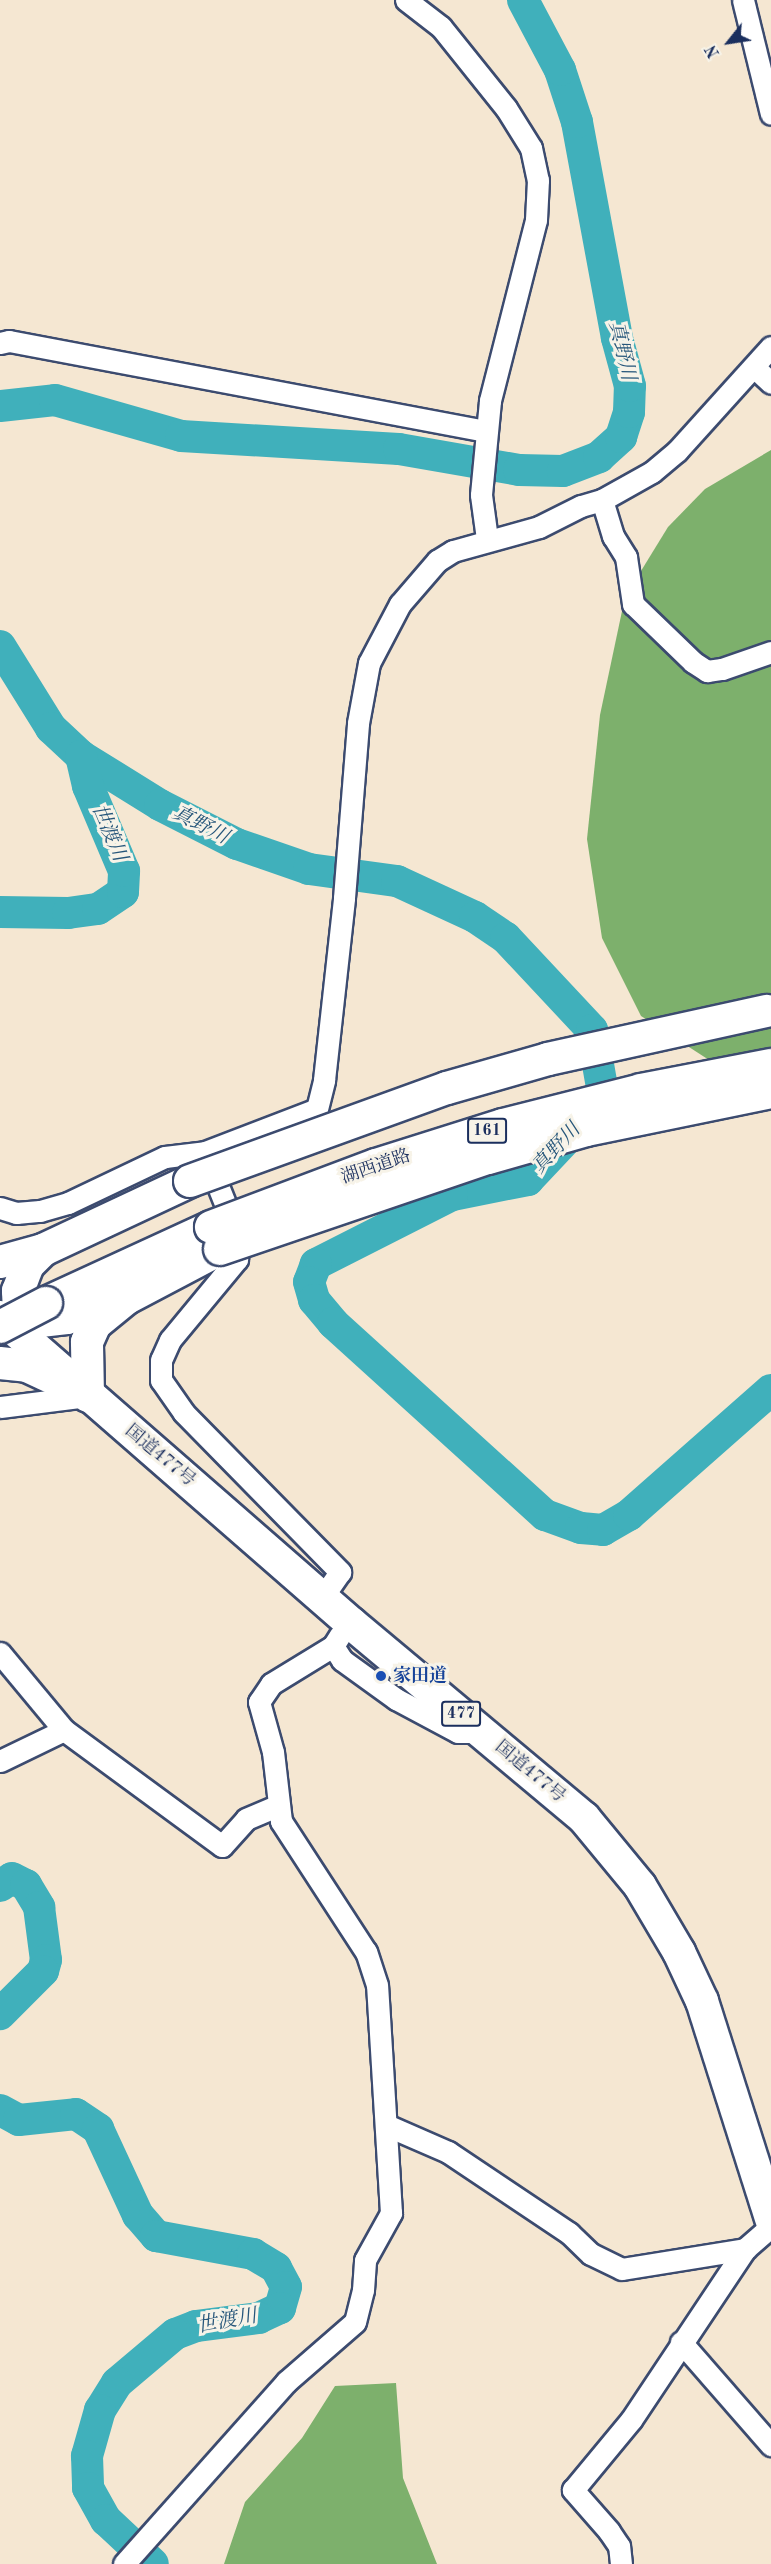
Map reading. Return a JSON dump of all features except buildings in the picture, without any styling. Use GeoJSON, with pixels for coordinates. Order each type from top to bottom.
{"type":"FeatureCollection","features":[{"type":"Feature","properties":{"kind":"highway"},"geometry":{"type":"LineString","coordinates":[[0,1262],[43,1250],[190,1182],[447,1088],[548,1059],[769,1010]]}},
{"type":"Feature","properties":{"kind":"highway","name":"湖西道路"},"geometry":{"type":"LineString","coordinates":[[10,1325],[46,1303],[216,1238],[376,1165],[503,1125],[641,1090],[771,1065]]}},
{"type":"Feature","properties":{"kind":"highway"},"geometry":{"type":"LineString","coordinates":[[0,1364],[37,1370],[88,1396],[88,1335],[95,1323],[127,1298],[216,1238],[586,1130],[771,1092]]}},
{"type":"Feature","properties":{"kind":"highway"},"geometry":{"type":"LineString","coordinates":[[43,1250],[28,1265],[20,1284],[10,1325],[67,1318],[127,1298]]}},
{"type":"Feature","properties":{"kind":"highway","name":"国道477号"},"geometry":{"type":"LineString","coordinates":[[10,1325],[88,1396],[322,1598],[342,1635],[483,1732],[584,1818],[640,1886],[674,1942],[702,2001],[771,2219]]}},
{"type":"Feature","properties":{"kind":"street"},"geometry":{"type":"LineString","coordinates":[[406,0],[441,27],[506,108],[531,148],[538,180],[536,220],[490,401],[481,495],[487,538]]}},
{"type":"Feature","properties":{"kind":"street"},"geometry":{"type":"LineString","coordinates":[[744,0],[771,114]]}},
{"type":"Feature","properties":{"kind":"street"},"geometry":{"type":"LineString","coordinates":[[0,343],[9,341],[486,436]]}},
{"type":"Feature","properties":{"kind":"street"},"geometry":{"type":"LineString","coordinates":[[0,1208],[16,1213],[40,1211],[68,1203],[165,1157],[205,1152],[317,1109],[324,1080],[344,898],[358,723],[369,663],[400,604],[417,582],[445,556],[487,538],[539,527],[581,506],[602,500],[652,472],[677,451],[771,347]]}},
{"type":"Feature","properties":{"kind":"street"},"geometry":{"type":"LineString","coordinates":[[754,367],[771,383]]}},
{"type":"Feature","properties":{"kind":"street"},"geometry":{"type":"LineString","coordinates":[[602,500],[613,536],[626,557],[633,604],[693,662],[707,671],[722,669],[771,652]]}},
{"type":"Feature","properties":{"kind":"street"},"geometry":{"type":"LineString","coordinates":[[205,1152],[238,1236],[237,1259],[170,1340],[160,1360],[161,1380],[184,1413],[340,1572],[322,1598]]}},
{"type":"Feature","properties":{"kind":"street"},"geometry":{"type":"LineString","coordinates":[[0,1407],[88,1396]]}},
{"type":"Feature","properties":{"kind":"street"},"geometry":{"type":"LineString","coordinates":[[124,2564],[286,2382],[355,2322],[363,2290],[365,2260],[391,2213],[377,1985],[366,1952],[281,1821],[277,1806],[273,1752],[259,1702],[271,1684],[342,1635]]}},
{"type":"Feature","properties":{"kind":"street"},"geometry":{"type":"LineString","coordinates":[[0,1653],[64,1730],[222,1846],[246,1820],[277,1806]]}},
{"type":"Feature","properties":{"kind":"street"},"geometry":{"type":"LineString","coordinates":[[0,1761],[64,1730]]}},
{"type":"Feature","properties":{"kind":"street"},"geometry":{"type":"LineString","coordinates":[[386,2125],[448,2152],[569,2232],[591,2254],[622,2269],[746,2249]]}},
{"type":"Feature","properties":{"kind":"street"},"geometry":{"type":"LineString","coordinates":[[621,2564],[614,2538],[573,2490],[631,2420],[681,2342],[746,2249],[771,2226]]}},
{"type":"Feature","properties":{"kind":"street"},"geometry":{"type":"LineString","coordinates":[[681,2342],[771,2445]]}},
{"type":"Feature","properties":{"kind":"green space"},"geometry":{"type":"Polygon","coordinates":[[[771,450],[771,1100],[641,1016],[602,938],[587,839],[600,715],[625,597],[668,527],[705,489],[771,450]]]}},
{"type":"Feature","properties":{"kind":"green space"},"geometry":{"type":"Polygon","coordinates":[[[396,2383],[403,2478],[437,2564],[224,2564],[245,2502],[302,2438],[335,2386],[396,2383]]]}},
{"type":"Feature","properties":{"kind":"waterway","name":"真野川"},"geometry":{"type":"LineString","coordinates":[[0,406],[55,400],[181,436],[399,449],[519,470],[563,471],[599,457],[621,437],[629,412],[630,386],[617,338],[577,122],[560,70],[523,0]]}},
{"type":"Feature","properties":{"kind":"waterway","name":"真野川"},"geometry":{"type":"LineString","coordinates":[[0,646],[51,728],[81,756],[160,805],[237,844],[309,869],[397,881],[475,917],[506,938],[592,1030],[604,1099],[528,1180],[452,1195],[316,1264],[309,1282],[314,1300],[333,1323],[545,1515],[581,1528],[603,1530],[629,1515],[771,1390]]}},
{"type":"Feature","properties":{"kind":"waterway","name":"世渡川"},"geometry":{"type":"LineString","coordinates":[[0,912],[68,913],[98,909],[123,892],[124,871],[88,786],[81,756]]}},
{"type":"Feature","properties":{"kind":"waterway","name":"世渡川"},"geometry":{"type":"LineString","coordinates":[[0,1886],[12,1878],[26,1885],[39,1907],[46,1960],[43,1971],[0,2014]]}},
{"type":"Feature","properties":{"kind":"waterway","name":"世渡川"},"geometry":{"type":"LineString","coordinates":[[0,2110],[19,2120],[76,2114],[98,2129],[138,2215],[156,2236],[253,2254],[276,2268],[286,2287],[280,2308],[259,2318],[196,2326],[175,2334],[117,2383],[100,2410],[87,2456],[88,2488],[106,2520],[153,2564]]}},
{"type":"Feature","properties":{"kind":"place","name":"家田道"},"geometry":{"type":"Point","coordinates":[381,1676]}}]}
